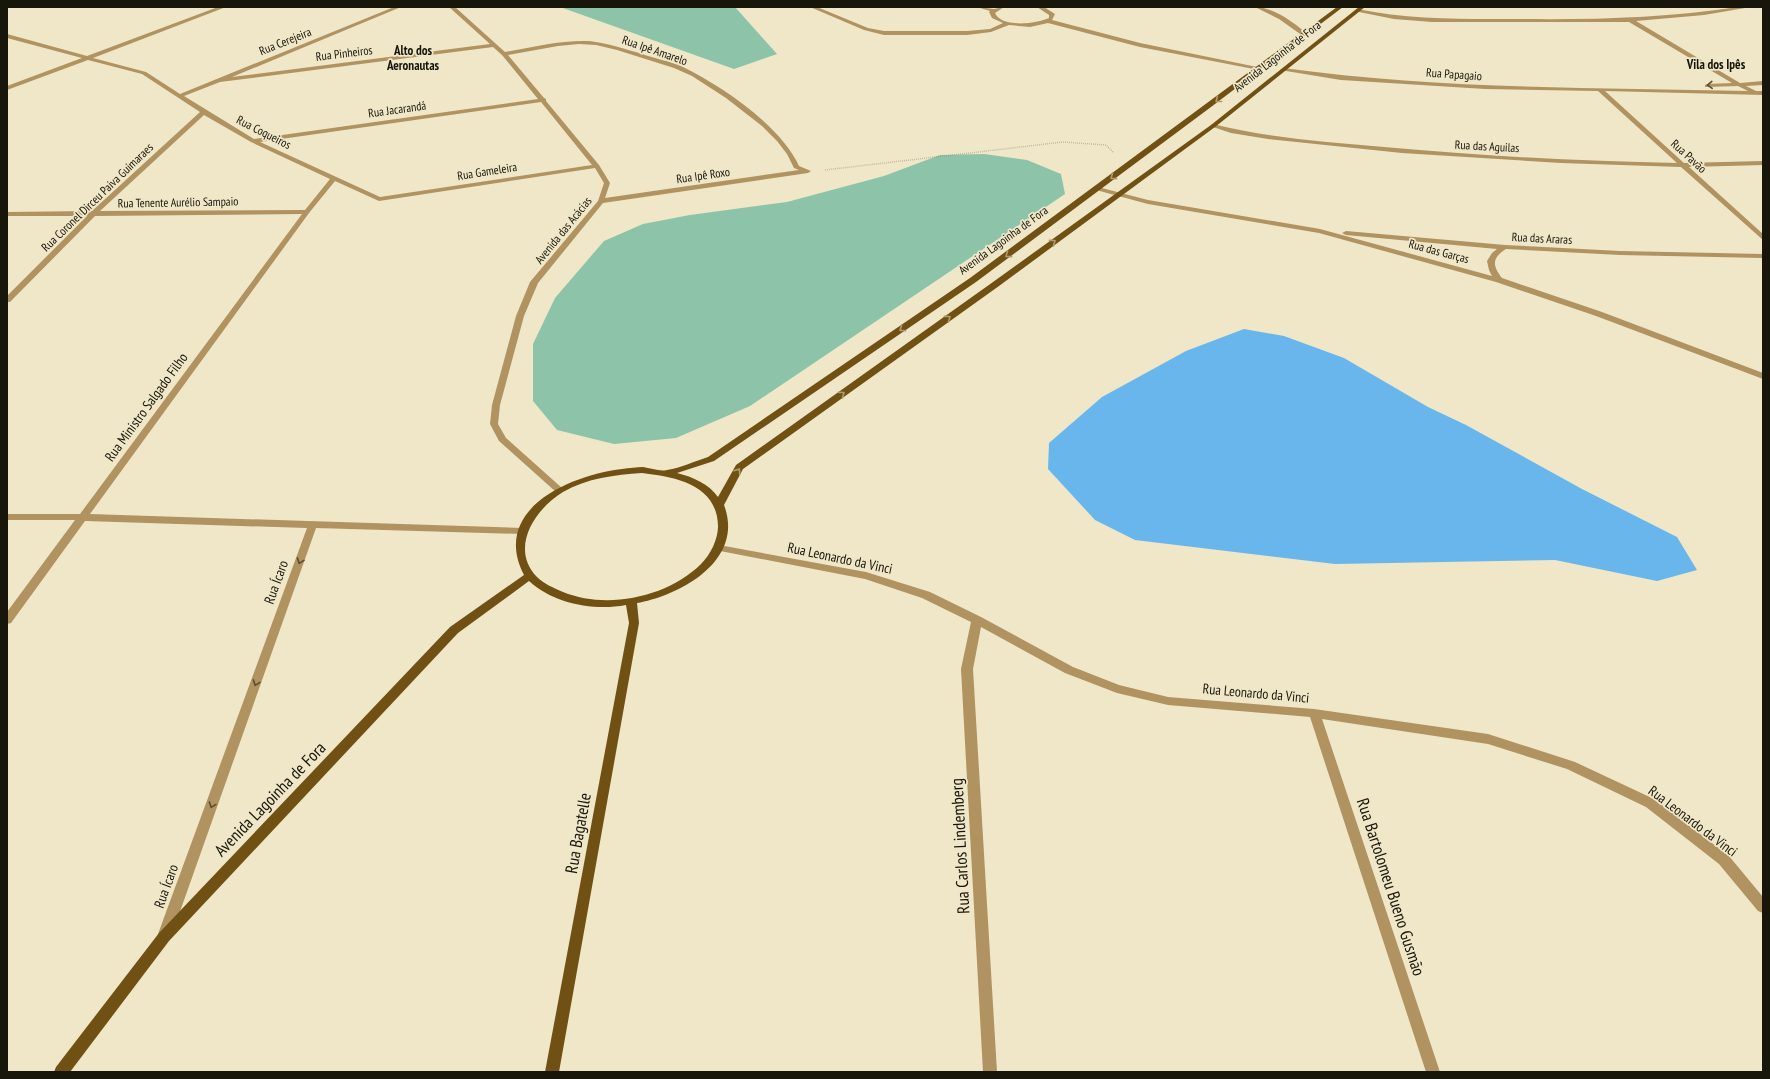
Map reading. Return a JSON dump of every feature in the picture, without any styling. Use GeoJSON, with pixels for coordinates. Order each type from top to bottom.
{"type":"FeatureCollection","features":[{"type":"Feature","properties":{"kind":"main road","name":"Avenida Lagoinha de Fora"},"geometry":{"type":"LineString","coordinates":[[669,473],[711,459],[974,280],[1305,35],[1340,7]]}},
{"type":"Feature","properties":{"kind":"main road","name":"Avenida Lagoinha de Fora"},"geometry":{"type":"LineString","coordinates":[[719,505],[739,467],[1212,126],[1360,9]]}},
{"type":"Feature","properties":{"kind":"main road"},"geometry":{"type":"LineString","coordinates":[[642,470],[669,473],[690,480],[707,491],[719,505],[725,526],[719,548],[706,566],[686,581],[660,594],[631,601],[601,603],[572,599],[547,589],[530,575],[520,554],[522,531],[536,509],[559,490],[585,479],[613,472],[642,470]]}},
{"type":"Feature","properties":{"kind":"main road","name":"Avenida Lagoinha de Fora"},"geometry":{"type":"LineString","coordinates":[[61,1072],[164,937],[454,630],[530,575]]}},
{"type":"Feature","properties":{"kind":"main road","name":"Rua Bagatelle"},"geometry":{"type":"LineString","coordinates":[[552,1072],[634,623],[631,601]]}},
{"type":"Feature","properties":{"kind":"street"},"geometry":{"type":"LineString","coordinates":[[7,88],[223,7]]}},
{"type":"Feature","properties":{"kind":"street","name":"Rua Cerejeira"},"geometry":{"type":"LineString","coordinates":[[180,96],[398,7]]}},
{"type":"Feature","properties":{"kind":"street","name":"Avenida das Acácias"},"geometry":{"type":"LineString","coordinates":[[452,7],[504,54],[544,100],[597,166],[607,183],[601,202],[534,282],[520,316],[496,405],[494,424],[502,439],[559,490]]}},
{"type":"Feature","properties":{"kind":"street"},"geometry":{"type":"LineString","coordinates":[[813,7],[866,30],[884,33],[967,33],[990,30],[1008,23]]}},
{"type":"Feature","properties":{"kind":"street"},"geometry":{"type":"LineString","coordinates":[[980,7],[994,10],[1001,7]]}},
{"type":"Feature","properties":{"kind":"street"},"geometry":{"type":"LineString","coordinates":[[1040,7],[1052,14],[1051,19],[1048,21]]}},
{"type":"Feature","properties":{"kind":"street"},"geometry":{"type":"LineString","coordinates":[[1258,7],[1281,18],[1305,35]]}},
{"type":"Feature","properties":{"kind":"street"},"geometry":{"type":"LineString","coordinates":[[1360,9],[1378,16],[1415,19],[1485,21],[1630,20],[1687,16],[1748,7]]}},
{"type":"Feature","properties":{"kind":"street"},"geometry":{"type":"LineString","coordinates":[[994,10],[992,15],[994,17],[1008,23],[1030,25],[1048,21],[1140,45],[1259,68]]}},
{"type":"Feature","properties":{"kind":"street"},"geometry":{"type":"LineString","coordinates":[[1630,20],[1738,84],[1762,93]]}},
{"type":"Feature","properties":{"kind":"street","name":"Rua Coqueiros"},"geometry":{"type":"LineString","coordinates":[[7,36],[144,73],[204,112],[253,140],[333,179],[380,199]]}},
{"type":"Feature","properties":{"kind":"street","name":"Rua Ipê Amarelo"},"geometry":{"type":"LineString","coordinates":[[504,54],[571,43],[587,42],[601,44],[679,68],[723,93],[764,123],[794,158],[796,167],[808,171]]}},
{"type":"Feature","properties":{"kind":"street","name":"Rua Pinheiros"},"geometry":{"type":"LineString","coordinates":[[220,80],[495,45]]}},
{"type":"Feature","properties":{"kind":"street","name":"Rua Papagaio"},"geometry":{"type":"LineString","coordinates":[[1283,70],[1341,78],[1455,85],[1600,90],[1762,93]]}},
{"type":"Feature","properties":{"kind":"street","name":"Rua Papagaio"},"geometry":{"type":"LineString","coordinates":[[1623,90],[1631,88],[1763,83]]}},
{"type":"Feature","properties":{"kind":"street","name":"Rua Pavão"},"geometry":{"type":"LineString","coordinates":[[1600,90],[1763,238]]}},
{"type":"Feature","properties":{"kind":"street","name":"Rua Jacarandá"},"geometry":{"type":"LineString","coordinates":[[253,140],[544,100]]}},
{"type":"Feature","properties":{"kind":"street","name":"Rua Coronel Dirceu Paiva Guimaraes"},"geometry":{"type":"LineString","coordinates":[[7,300],[93,214],[204,112]]}},
{"type":"Feature","properties":{"kind":"street","name":"Rua das Aguilas"},"geometry":{"type":"LineString","coordinates":[[1212,126],[1236,133],[1298,141],[1436,154],[1564,162],[1683,165],[1763,162]]}},
{"type":"Feature","properties":{"kind":"street","name":"Rua Gameleira"},"geometry":{"type":"LineString","coordinates":[[380,199],[597,166]]}},
{"type":"Feature","properties":{"kind":"street","name":"Rua Ipê Roxo"},"geometry":{"type":"LineString","coordinates":[[601,202],[808,171]]}},
{"type":"Feature","properties":{"kind":"street"},"geometry":{"type":"LineString","coordinates":[[307,212],[333,179]]}},
{"type":"Feature","properties":{"kind":"street","name":"Rua das Garças"},"geometry":{"type":"LineString","coordinates":[[1098,188],[1118,195],[1178,207],[1320,231],[1499,280],[1599,314],[1763,376]]}},
{"type":"Feature","properties":{"kind":"street","name":"Rua Tenente Aurélio Sampaio"},"geometry":{"type":"LineString","coordinates":[[7,214],[307,212]]}},
{"type":"Feature","properties":{"kind":"street","name":"Rua Ministro Salgado Filho"},"geometry":{"type":"LineString","coordinates":[[7,620],[307,212]]}},
{"type":"Feature","properties":{"kind":"street","name":"Rua das Araras"},"geometry":{"type":"LineString","coordinates":[[1320,231],[1505,246],[1620,253],[1763,256]]}},
{"type":"Feature","properties":{"kind":"street"},"geometry":{"type":"LineString","coordinates":[[1499,280],[1491,270],[1490,261],[1495,252],[1505,246]]}},
{"type":"Feature","properties":{"kind":"street"},"geometry":{"type":"LineString","coordinates":[[7,517],[82,517],[522,531]]}},
{"type":"Feature","properties":{"kind":"street","name":"Rua Ícaro"},"geometry":{"type":"LineString","coordinates":[[164,937],[313,524]]}},
{"type":"Feature","properties":{"kind":"street","name":"Rua Leonardo da Vinci"},"geometry":{"type":"LineString","coordinates":[[719,548],[866,576],[926,595],[977,620],[1070,670],[1117,688],[1168,701],[1314,713],[1488,739],[1571,765],[1650,804],[1724,860],[1763,907]]}},
{"type":"Feature","properties":{"kind":"street","name":"Rua Carlos Lindemberg"},"geometry":{"type":"LineString","coordinates":[[977,620],[967,669],[990,1072]]}},
{"type":"Feature","properties":{"kind":"street","name":"Rua Bartolomeu Bueno Gusmão"},"geometry":{"type":"LineString","coordinates":[[1314,713],[1433,1072]]}},
{"type":"Feature","properties":{"kind":"path"},"geometry":{"type":"LineString","coordinates":[[808,171],[835,170],[1063,142],[1106,145],[1128,166]]}},
{"type":"Feature","properties":{"kind":"green space"},"geometry":{"type":"Polygon","coordinates":[[[560,7],[735,7],[777,54],[734,69],[560,7]]]}},
{"type":"Feature","properties":{"kind":"green space"},"geometry":{"type":"Polygon","coordinates":[[[984,154],[1027,160],[1061,174],[1065,194],[750,406],[676,438],[614,444],[557,430],[533,401],[533,344],[555,298],[604,241],[643,224],[690,215],[787,202],[884,176],[940,155],[984,154]]]}},
{"type":"Feature","properties":{"kind":"water"},"geometry":{"type":"Polygon","coordinates":[[[1244,329],[1284,336],[1344,358],[1428,407],[1466,425],[1582,489],[1677,537],[1697,570],[1657,581],[1555,560],[1335,564],[1135,540],[1095,520],[1048,469],[1049,443],[1102,397],[1186,351],[1244,329]]]}},
{"type":"Feature","properties":{"kind":"district","name":"Alto dos Aeronautas"},"geometry":{"type":"Point","coordinates":[413,58]}},
{"type":"Feature","properties":{"kind":"district","name":"Vila dos Ipês"},"geometry":{"type":"Point","coordinates":[1716,64]}}]}
